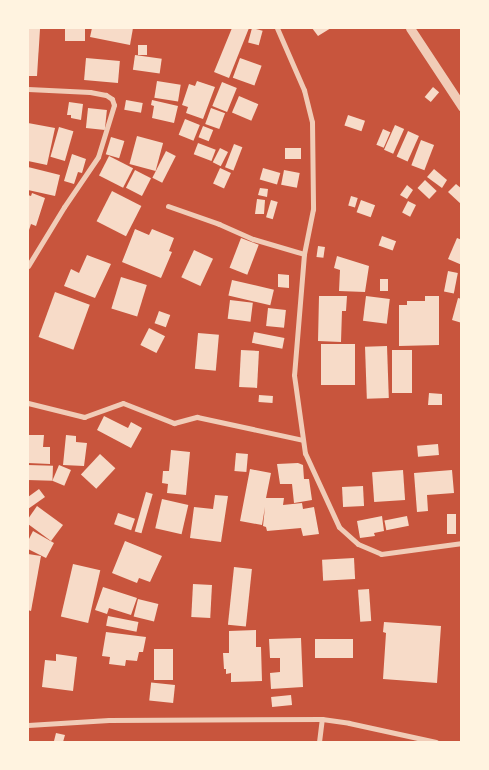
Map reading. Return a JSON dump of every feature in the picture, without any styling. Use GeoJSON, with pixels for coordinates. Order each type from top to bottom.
{"type":"FeatureCollection","features":[{"type":"Feature","properties":{"kind":"street"},"geometry":{"type":"LineString","coordinates":[[277,28],[304,90],[312,122],[313,209],[304,254],[294,375],[305,453],[339,527],[358,544],[381,554],[462,543]]}},
{"type":"Feature","properties":{"kind":"street"},"geometry":{"type":"LineString","coordinates":[[410,28],[462,107]]}},
{"type":"Feature","properties":{"kind":"street"},"geometry":{"type":"LineString","coordinates":[[28,89],[90,92],[106,95],[112,99],[114,105],[98,157],[64,207],[28,266]]}},
{"type":"Feature","properties":{"kind":"street"},"geometry":{"type":"LineString","coordinates":[[168,206],[219,224],[253,239],[304,254]]}},
{"type":"Feature","properties":{"kind":"street"},"geometry":{"type":"LineString","coordinates":[[28,403],[84,417],[123,403],[174,423],[197,417],[303,440]]}},
{"type":"Feature","properties":{"kind":"street"},"geometry":{"type":"LineString","coordinates":[[319,742],[322,719]]}},
{"type":"Feature","properties":{"kind":"street"},"geometry":{"type":"LineString","coordinates":[[28,725],[109,720],[322,719],[349,722],[436,742]]}},
{"type":"Feature","properties":{"kind":"building"},"geometry":{"type":"Polygon","coordinates":[[[28,28],[40,29],[37,76],[28,76],[28,28]]]}},
{"type":"Feature","properties":{"kind":"building"},"geometry":{"type":"Polygon","coordinates":[[[65,28],[85,28],[85,41],[65,41],[65,28]]]}},
{"type":"Feature","properties":{"kind":"building"},"geometry":{"type":"Polygon","coordinates":[[[92,28],[133,28],[130,45],[90,37],[92,28]]]}},
{"type":"Feature","properties":{"kind":"building"},"geometry":{"type":"Polygon","coordinates":[[[232,28],[249,28],[229,78],[214,72],[232,28]]]}},
{"type":"Feature","properties":{"kind":"building"},"geometry":{"type":"Polygon","coordinates":[[[252,28],[263,31],[259,45],[248,42],[252,28]]]}},
{"type":"Feature","properties":{"kind":"building"},"geometry":{"type":"Polygon","coordinates":[[[312,28],[331,28],[318,36],[312,28]]]}},
{"type":"Feature","properties":{"kind":"building"},"geometry":{"type":"Polygon","coordinates":[[[138,45],[147,45],[147,55],[138,55],[138,45]]]}},
{"type":"Feature","properties":{"kind":"building"},"geometry":{"type":"Polygon","coordinates":[[[135,55],[162,59],[160,74],[133,70],[135,55]]]}},
{"type":"Feature","properties":{"kind":"building"},"geometry":{"type":"Polygon","coordinates":[[[86,58],[120,61],[118,83],[84,80],[86,58]]]}},
{"type":"Feature","properties":{"kind":"building"},"geometry":{"type":"Polygon","coordinates":[[[240,58],[262,66],[254,86],[233,78],[240,58]]]}},
{"type":"Feature","properties":{"kind":"building"},"geometry":{"type":"Polygon","coordinates":[[[157,81],[181,85],[178,102],[154,98],[157,81]]]}},
{"type":"Feature","properties":{"kind":"building"},"geometry":{"type":"Polygon","coordinates":[[[197,81],[215,87],[203,119],[186,113],[188,107],[182,105],[189,84],[195,86],[197,81]]]}},
{"type":"Feature","properties":{"kind":"building"},"geometry":{"type":"Polygon","coordinates":[[[222,82],[237,88],[227,112],[212,106],[222,82]]]}},
{"type":"Feature","properties":{"kind":"building"},"geometry":{"type":"Polygon","coordinates":[[[433,87],[439,92],[431,102],[425,97],[433,87]]]}},
{"type":"Feature","properties":{"kind":"building"},"geometry":{"type":"Polygon","coordinates":[[[239,96],[258,104],[251,121],[232,113],[239,96]]]}},
{"type":"Feature","properties":{"kind":"building"},"geometry":{"type":"Polygon","coordinates":[[[126,100],[143,103],[141,113],[124,110],[126,100]]]}},
{"type":"Feature","properties":{"kind":"building"},"geometry":{"type":"Polygon","coordinates":[[[152,100],[178,106],[174,123],[152,118],[154,106],[151,105],[152,100]]]}},
{"type":"Feature","properties":{"kind":"building"},"geometry":{"type":"Polygon","coordinates":[[[69,102],[83,104],[81,120],[67,115],[69,102]]]}},
{"type":"Feature","properties":{"kind":"building"},"geometry":{"type":"Polygon","coordinates":[[[88,108],[107,110],[105,130],[86,128],[88,108]]]}},
{"type":"Feature","properties":{"kind":"building"},"geometry":{"type":"Polygon","coordinates":[[[211,108],[225,113],[219,129],[205,124],[211,108]]]}},
{"type":"Feature","properties":{"kind":"building"},"geometry":{"type":"Polygon","coordinates":[[[348,115],[365,121],[361,131],[344,125],[348,115]]]}},
{"type":"Feature","properties":{"kind":"building"},"geometry":{"type":"Polygon","coordinates":[[[185,119],[200,125],[193,141],[179,135],[185,119]]]}},
{"type":"Feature","properties":{"kind":"building"},"geometry":{"type":"Polygon","coordinates":[[[28,123],[55,128],[47,165],[28,161],[28,123]]]}},
{"type":"Feature","properties":{"kind":"building"},"geometry":{"type":"Polygon","coordinates":[[[395,125],[404,129],[393,154],[384,150],[395,125]]]}},
{"type":"Feature","properties":{"kind":"building"},"geometry":{"type":"Polygon","coordinates":[[[203,126],[213,130],[209,141],[199,137],[203,126]]]}},
{"type":"Feature","properties":{"kind":"building"},"geometry":{"type":"Polygon","coordinates":[[[59,127],[73,131],[65,161],[50,157],[59,127]]]}},
{"type":"Feature","properties":{"kind":"building"},"geometry":{"type":"Polygon","coordinates":[[[383,129],[390,132],[384,148],[376,145],[383,129]]]}},
{"type":"Feature","properties":{"kind":"building"},"geometry":{"type":"Polygon","coordinates":[[[408,131],[419,136],[408,161],[397,157],[408,131]]]}},
{"type":"Feature","properties":{"kind":"building"},"geometry":{"type":"Polygon","coordinates":[[[137,136],[163,143],[156,171],[129,164],[137,136]]]}},
{"type":"Feature","properties":{"kind":"building"},"geometry":{"type":"Polygon","coordinates":[[[111,137],[124,141],[119,158],[106,154],[111,137]]]}},
{"type":"Feature","properties":{"kind":"building"},"geometry":{"type":"Polygon","coordinates":[[[421,140],[434,145],[424,170],[411,165],[421,140]]]}},
{"type":"Feature","properties":{"kind":"building"},"geometry":{"type":"Polygon","coordinates":[[[198,143],[216,150],[211,161],[194,154],[198,143]]]}},
{"type":"Feature","properties":{"kind":"building"},"geometry":{"type":"Polygon","coordinates":[[[234,144],[242,147],[233,171],[225,167],[234,144]]]}},
{"type":"Feature","properties":{"kind":"building"},"geometry":{"type":"Polygon","coordinates":[[[220,148],[228,152],[221,166],[213,162],[220,148]]]}},
{"type":"Feature","properties":{"kind":"building"},"geometry":{"type":"Polygon","coordinates":[[[285,148],[301,148],[301,159],[285,159],[285,148]]]}},
{"type":"Feature","properties":{"kind":"building"},"geometry":{"type":"Polygon","coordinates":[[[166,151],[176,156],[162,183],[152,178],[166,151]]]}},
{"type":"Feature","properties":{"kind":"building"},"geometry":{"type":"Polygon","coordinates":[[[72,154],[86,159],[82,173],[78,172],[74,184],[64,181],[72,154]]]}},
{"type":"Feature","properties":{"kind":"building"},"geometry":{"type":"Polygon","coordinates":[[[109,156],[133,168],[123,188],[99,176],[109,156]]]}},
{"type":"Feature","properties":{"kind":"building"},"geometry":{"type":"Polygon","coordinates":[[[28,167],[60,175],[55,196],[28,190],[28,167]]]}},
{"type":"Feature","properties":{"kind":"building"},"geometry":{"type":"Polygon","coordinates":[[[220,168],[231,173],[224,188],[213,184],[220,168]]]}},
{"type":"Feature","properties":{"kind":"building"},"geometry":{"type":"Polygon","coordinates":[[[263,168],[280,173],[277,184],[260,180],[263,168]]]}},
{"type":"Feature","properties":{"kind":"building"},"geometry":{"type":"Polygon","coordinates":[[[434,169],[447,180],[442,188],[427,177],[434,169]]]}},
{"type":"Feature","properties":{"kind":"building"},"geometry":{"type":"Polygon","coordinates":[[[135,170],[151,178],[142,196],[126,188],[135,170]]]}},
{"type":"Feature","properties":{"kind":"building"},"geometry":{"type":"Polygon","coordinates":[[[284,170],[300,173],[297,188],[281,185],[284,170]]]}},
{"type":"Feature","properties":{"kind":"building"},"geometry":{"type":"Polygon","coordinates":[[[425,180],[437,191],[429,199],[417,188],[425,180]]]}},
{"type":"Feature","properties":{"kind":"building"},"geometry":{"type":"Polygon","coordinates":[[[456,184],[462,189],[462,205],[448,192],[456,184]]]}},
{"type":"Feature","properties":{"kind":"building"},"geometry":{"type":"Polygon","coordinates":[[[407,185],[413,190],[407,199],[400,195],[407,185]]]}},
{"type":"Feature","properties":{"kind":"building"},"geometry":{"type":"Polygon","coordinates":[[[260,188],[268,189],[267,197],[258,195],[260,188]]]}},
{"type":"Feature","properties":{"kind":"building"},"geometry":{"type":"Polygon","coordinates":[[[112,191],[141,206],[126,236],[97,221],[112,191]]]}},
{"type":"Feature","properties":{"kind":"building"},"geometry":{"type":"Polygon","coordinates":[[[32,193],[45,198],[36,226],[31,224],[29,230],[28,195],[31,196],[32,193]]]}},
{"type":"Feature","properties":{"kind":"building"},"geometry":{"type":"Polygon","coordinates":[[[351,196],[358,198],[355,208],[348,206],[351,196]]]}},
{"type":"Feature","properties":{"kind":"building"},"geometry":{"type":"Polygon","coordinates":[[[257,199],[265,200],[264,214],[255,214],[257,199]]]}},
{"type":"Feature","properties":{"kind":"building"},"geometry":{"type":"Polygon","coordinates":[[[271,200],[278,202],[273,219],[266,217],[271,200]]]}},
{"type":"Feature","properties":{"kind":"building"},"geometry":{"type":"Polygon","coordinates":[[[361,200],[375,205],[371,217],[357,212],[361,200]]]}},
{"type":"Feature","properties":{"kind":"building"},"geometry":{"type":"Polygon","coordinates":[[[408,201],[416,205],[410,217],[402,213],[408,201]]]}},
{"type":"Feature","properties":{"kind":"building"},"geometry":{"type":"Polygon","coordinates":[[[135,229],[149,235],[152,229],[174,238],[169,251],[172,252],[161,278],[122,262],[135,229]]]}},
{"type":"Feature","properties":{"kind":"building"},"geometry":{"type":"Polygon","coordinates":[[[382,236],[396,241],[393,251],[379,245],[382,236]]]}},
{"type":"Feature","properties":{"kind":"building"},"geometry":{"type":"Polygon","coordinates":[[[241,238],[259,245],[247,275],[230,268],[241,238]]]}},
{"type":"Feature","properties":{"kind":"building"},"geometry":{"type":"Polygon","coordinates":[[[457,238],[462,240],[462,265],[448,259],[457,238]]]}},
{"type":"Feature","properties":{"kind":"building"},"geometry":{"type":"Polygon","coordinates":[[[318,246],[325,247],[323,258],[316,257],[318,246]]]}},
{"type":"Feature","properties":{"kind":"building"},"geometry":{"type":"Polygon","coordinates":[[[194,250],[213,259],[200,286],[181,277],[194,250]]]}},
{"type":"Feature","properties":{"kind":"building"},"geometry":{"type":"Polygon","coordinates":[[[87,255],[111,264],[95,298],[64,286],[71,269],[79,273],[87,255]]]}},
{"type":"Feature","properties":{"kind":"building"},"geometry":{"type":"Polygon","coordinates":[[[337,256],[369,266],[365,292],[339,291],[340,270],[334,268],[337,256]]]}},
{"type":"Feature","properties":{"kind":"building"},"geometry":{"type":"Polygon","coordinates":[[[448,271],[458,273],[454,294],[444,292],[448,271]]]}},
{"type":"Feature","properties":{"kind":"building"},"geometry":{"type":"Polygon","coordinates":[[[278,274],[289,275],[289,288],[278,287],[278,274]]]}},
{"type":"Feature","properties":{"kind":"building"},"geometry":{"type":"Polygon","coordinates":[[[121,277],[147,285],[137,316],[111,309],[121,277]]]}},
{"type":"Feature","properties":{"kind":"building"},"geometry":{"type":"Polygon","coordinates":[[[380,279],[388,279],[388,291],[380,291],[380,279]]]}},
{"type":"Feature","properties":{"kind":"building"},"geometry":{"type":"Polygon","coordinates":[[[232,280],[274,290],[270,305],[228,296],[232,280]]]}},
{"type":"Feature","properties":{"kind":"building"},"geometry":{"type":"Polygon","coordinates":[[[55,292],[90,305],[73,350],[39,337],[55,292]]]}},
{"type":"Feature","properties":{"kind":"building"},"geometry":{"type":"Polygon","coordinates":[[[319,296],[347,296],[346,311],[342,311],[341,342],[318,341],[319,296]]]}},
{"type":"Feature","properties":{"kind":"building"},"geometry":{"type":"Polygon","coordinates":[[[366,296],[390,299],[387,324],[363,321],[366,296]]]}},
{"type":"Feature","properties":{"kind":"building"},"geometry":{"type":"Polygon","coordinates":[[[425,296],[439,296],[439,345],[399,346],[399,305],[407,305],[407,301],[425,301],[425,296]]]}},
{"type":"Feature","properties":{"kind":"building"},"geometry":{"type":"Polygon","coordinates":[[[458,298],[462,299],[462,323],[452,320],[458,298]]]}},
{"type":"Feature","properties":{"kind":"building"},"geometry":{"type":"Polygon","coordinates":[[[230,300],[253,303],[251,322],[228,319],[230,300]]]}},
{"type":"Feature","properties":{"kind":"building"},"geometry":{"type":"Polygon","coordinates":[[[268,308],[286,310],[284,328],[266,326],[268,308]]]}},
{"type":"Feature","properties":{"kind":"building"},"geometry":{"type":"Polygon","coordinates":[[[159,311],[170,315],[166,327],[155,323],[159,311]]]}},
{"type":"Feature","properties":{"kind":"building"},"geometry":{"type":"Polygon","coordinates":[[[149,328],[165,336],[156,353],[140,345],[149,328]]]}},
{"type":"Feature","properties":{"kind":"building"},"geometry":{"type":"Polygon","coordinates":[[[254,332],[284,338],[282,349],[252,343],[254,332]]]}},
{"type":"Feature","properties":{"kind":"building"},"geometry":{"type":"Polygon","coordinates":[[[198,333],[219,335],[216,371],[195,369],[198,333]]]}},
{"type":"Feature","properties":{"kind":"building"},"geometry":{"type":"Polygon","coordinates":[[[321,344],[355,344],[355,385],[321,385],[321,344]]]}},
{"type":"Feature","properties":{"kind":"building"},"geometry":{"type":"Polygon","coordinates":[[[387,346],[389,398],[367,399],[365,347],[387,346]]]}},
{"type":"Feature","properties":{"kind":"building"},"geometry":{"type":"Polygon","coordinates":[[[241,350],[259,351],[257,388],[239,387],[241,350]]]}},
{"type":"Feature","properties":{"kind":"building"},"geometry":{"type":"Polygon","coordinates":[[[392,350],[412,350],[412,393],[392,393],[392,350]]]}},
{"type":"Feature","properties":{"kind":"building"},"geometry":{"type":"Polygon","coordinates":[[[429,393],[442,394],[442,405],[428,405],[429,393]]]}},
{"type":"Feature","properties":{"kind":"building"},"geometry":{"type":"Polygon","coordinates":[[[259,395],[273,396],[272,403],[259,402],[259,395]]]}},
{"type":"Feature","properties":{"kind":"building"},"geometry":{"type":"Polygon","coordinates":[[[104,416],[128,428],[131,422],[142,428],[131,448],[97,430],[104,416]]]}},
{"type":"Feature","properties":{"kind":"building"},"geometry":{"type":"Polygon","coordinates":[[[28,435],[44,435],[43,447],[50,447],[50,464],[28,463],[28,435]]]}},
{"type":"Feature","properties":{"kind":"building"},"geometry":{"type":"Polygon","coordinates":[[[66,435],[76,436],[76,442],[87,443],[84,466],[63,465],[66,435]]]}},
{"type":"Feature","properties":{"kind":"building"},"geometry":{"type":"Polygon","coordinates":[[[438,444],[439,455],[418,457],[417,446],[438,444]]]}},
{"type":"Feature","properties":{"kind":"building"},"geometry":{"type":"Polygon","coordinates":[[[171,450],[190,452],[186,495],[167,493],[168,484],[162,483],[163,471],[169,471],[171,450]]]}},
{"type":"Feature","properties":{"kind":"building"},"geometry":{"type":"Polygon","coordinates":[[[236,453],[248,454],[246,472],[234,471],[236,453]]]}},
{"type":"Feature","properties":{"kind":"building"},"geometry":{"type":"Polygon","coordinates":[[[100,454],[115,468],[96,489],[81,474],[100,454]]]}},
{"type":"Feature","properties":{"kind":"building"},"geometry":{"type":"Polygon","coordinates":[[[298,463],[303,465],[304,479],[309,479],[312,500],[294,503],[292,484],[280,484],[277,464],[298,463]]]}},
{"type":"Feature","properties":{"kind":"building"},"geometry":{"type":"Polygon","coordinates":[[[28,465],[53,466],[52,481],[28,480],[28,465]]]}},
{"type":"Feature","properties":{"kind":"building"},"geometry":{"type":"Polygon","coordinates":[[[59,465],[71,470],[64,486],[52,481],[59,465]]]}},
{"type":"Feature","properties":{"kind":"building"},"geometry":{"type":"Polygon","coordinates":[[[250,469],[271,473],[266,498],[284,498],[283,505],[302,503],[303,509],[314,507],[319,534],[303,536],[301,528],[267,531],[266,527],[263,526],[265,507],[262,525],[240,521],[250,469]]]}},
{"type":"Feature","properties":{"kind":"building"},"geometry":{"type":"Polygon","coordinates":[[[403,470],[405,500],[374,502],[372,472],[403,470]]]}},
{"type":"Feature","properties":{"kind":"building"},"geometry":{"type":"Polygon","coordinates":[[[452,470],[454,493],[427,495],[428,511],[417,512],[414,473],[452,470]]]}},
{"type":"Feature","properties":{"kind":"building"},"geometry":{"type":"Polygon","coordinates":[[[363,486],[364,506],[343,507],[342,487],[363,486]]]}},
{"type":"Feature","properties":{"kind":"building"},"geometry":{"type":"Polygon","coordinates":[[[39,489],[45,497],[28,509],[28,497],[39,489]]]}},
{"type":"Feature","properties":{"kind":"building"},"geometry":{"type":"Polygon","coordinates":[[[146,492],[153,494],[141,533],[135,531],[146,492]]]}},
{"type":"Feature","properties":{"kind":"building"},"geometry":{"type":"Polygon","coordinates":[[[215,495],[228,496],[221,542],[190,538],[194,507],[213,509],[215,495]]]}},
{"type":"Feature","properties":{"kind":"building"},"geometry":{"type":"Polygon","coordinates":[[[162,499],[188,505],[182,534],[155,528],[162,499]]]}},
{"type":"Feature","properties":{"kind":"building"},"geometry":{"type":"Polygon","coordinates":[[[37,506],[63,525],[51,541],[28,524],[28,519],[37,506]]]}},
{"type":"Feature","properties":{"kind":"building"},"geometry":{"type":"Polygon","coordinates":[[[118,513],[135,519],[131,530],[114,524],[118,513]]]}},
{"type":"Feature","properties":{"kind":"building"},"geometry":{"type":"Polygon","coordinates":[[[447,514],[456,514],[456,534],[447,534],[447,514]]]}},
{"type":"Feature","properties":{"kind":"building"},"geometry":{"type":"Polygon","coordinates":[[[382,516],[384,531],[374,533],[375,536],[360,538],[357,521],[382,516]]]}},
{"type":"Feature","properties":{"kind":"building"},"geometry":{"type":"Polygon","coordinates":[[[407,516],[409,526],[386,530],[384,520],[407,516]]]}},
{"type":"Feature","properties":{"kind":"building"},"geometry":{"type":"Polygon","coordinates":[[[33,531],[54,543],[46,558],[28,549],[28,541],[33,531]]]}},
{"type":"Feature","properties":{"kind":"building"},"geometry":{"type":"Polygon","coordinates":[[[125,541],[162,556],[150,582],[139,578],[137,583],[112,573],[125,541]]]}},
{"type":"Feature","properties":{"kind":"building"},"geometry":{"type":"Polygon","coordinates":[[[28,554],[41,556],[31,611],[28,610],[28,554]]]}},
{"type":"Feature","properties":{"kind":"building"},"geometry":{"type":"Polygon","coordinates":[[[354,558],[355,579],[323,581],[322,560],[354,558]]]}},
{"type":"Feature","properties":{"kind":"building"},"geometry":{"type":"Polygon","coordinates":[[[73,564],[100,570],[88,623],[61,617],[73,564]]]}},
{"type":"Feature","properties":{"kind":"building"},"geometry":{"type":"Polygon","coordinates":[[[234,567],[252,569],[246,627],[228,625],[234,567]]]}},
{"type":"Feature","properties":{"kind":"building"},"geometry":{"type":"Polygon","coordinates":[[[193,584],[212,585],[210,618],[191,617],[193,584]]]}},
{"type":"Feature","properties":{"kind":"building"},"geometry":{"type":"Polygon","coordinates":[[[103,587],[137,598],[131,615],[109,608],[107,614],[95,610],[103,587]]]}},
{"type":"Feature","properties":{"kind":"building"},"geometry":{"type":"Polygon","coordinates":[[[369,589],[371,621],[360,622],[358,590],[369,589]]]}},
{"type":"Feature","properties":{"kind":"building"},"geometry":{"type":"Polygon","coordinates":[[[138,599],[158,604],[154,622],[134,616],[138,599]]]}},
{"type":"Feature","properties":{"kind":"building"},"geometry":{"type":"Polygon","coordinates":[[[108,616],[138,622],[137,632],[106,626],[108,616]]]}},
{"type":"Feature","properties":{"kind":"building"},"geometry":{"type":"Polygon","coordinates":[[[384,622],[441,626],[437,683],[383,679],[386,633],[383,632],[384,622]]]}},
{"type":"Feature","properties":{"kind":"building"},"geometry":{"type":"Polygon","coordinates":[[[256,630],[256,647],[261,647],[262,681],[231,682],[231,673],[226,674],[226,669],[224,669],[223,653],[229,653],[229,631],[256,630]]]}},
{"type":"Feature","properties":{"kind":"building"},"geometry":{"type":"Polygon","coordinates":[[[106,632],[146,637],[143,652],[139,652],[137,661],[126,660],[125,666],[109,664],[110,657],[102,656],[106,632]]]}},
{"type":"Feature","properties":{"kind":"building"},"geometry":{"type":"Polygon","coordinates":[[[301,638],[303,687],[271,689],[270,673],[280,672],[280,658],[270,658],[269,639],[301,638]]]}},
{"type":"Feature","properties":{"kind":"building"},"geometry":{"type":"Polygon","coordinates":[[[315,639],[353,639],[353,658],[315,658],[315,639]]]}},
{"type":"Feature","properties":{"kind":"building"},"geometry":{"type":"Polygon","coordinates":[[[154,649],[173,649],[173,680],[154,680],[154,649]]]}},
{"type":"Feature","properties":{"kind":"building"},"geometry":{"type":"Polygon","coordinates":[[[56,654],[77,657],[73,691],[42,687],[45,660],[56,661],[56,654]]]}},
{"type":"Feature","properties":{"kind":"building"},"geometry":{"type":"Polygon","coordinates":[[[151,682],[175,685],[173,703],[149,700],[151,682]]]}},
{"type":"Feature","properties":{"kind":"building"},"geometry":{"type":"Polygon","coordinates":[[[291,695],[292,705],[272,707],[271,697],[291,695]]]}},
{"type":"Feature","properties":{"kind":"building"},"geometry":{"type":"Polygon","coordinates":[[[56,733],[65,735],[63,742],[54,741],[56,733]]]}}]}
